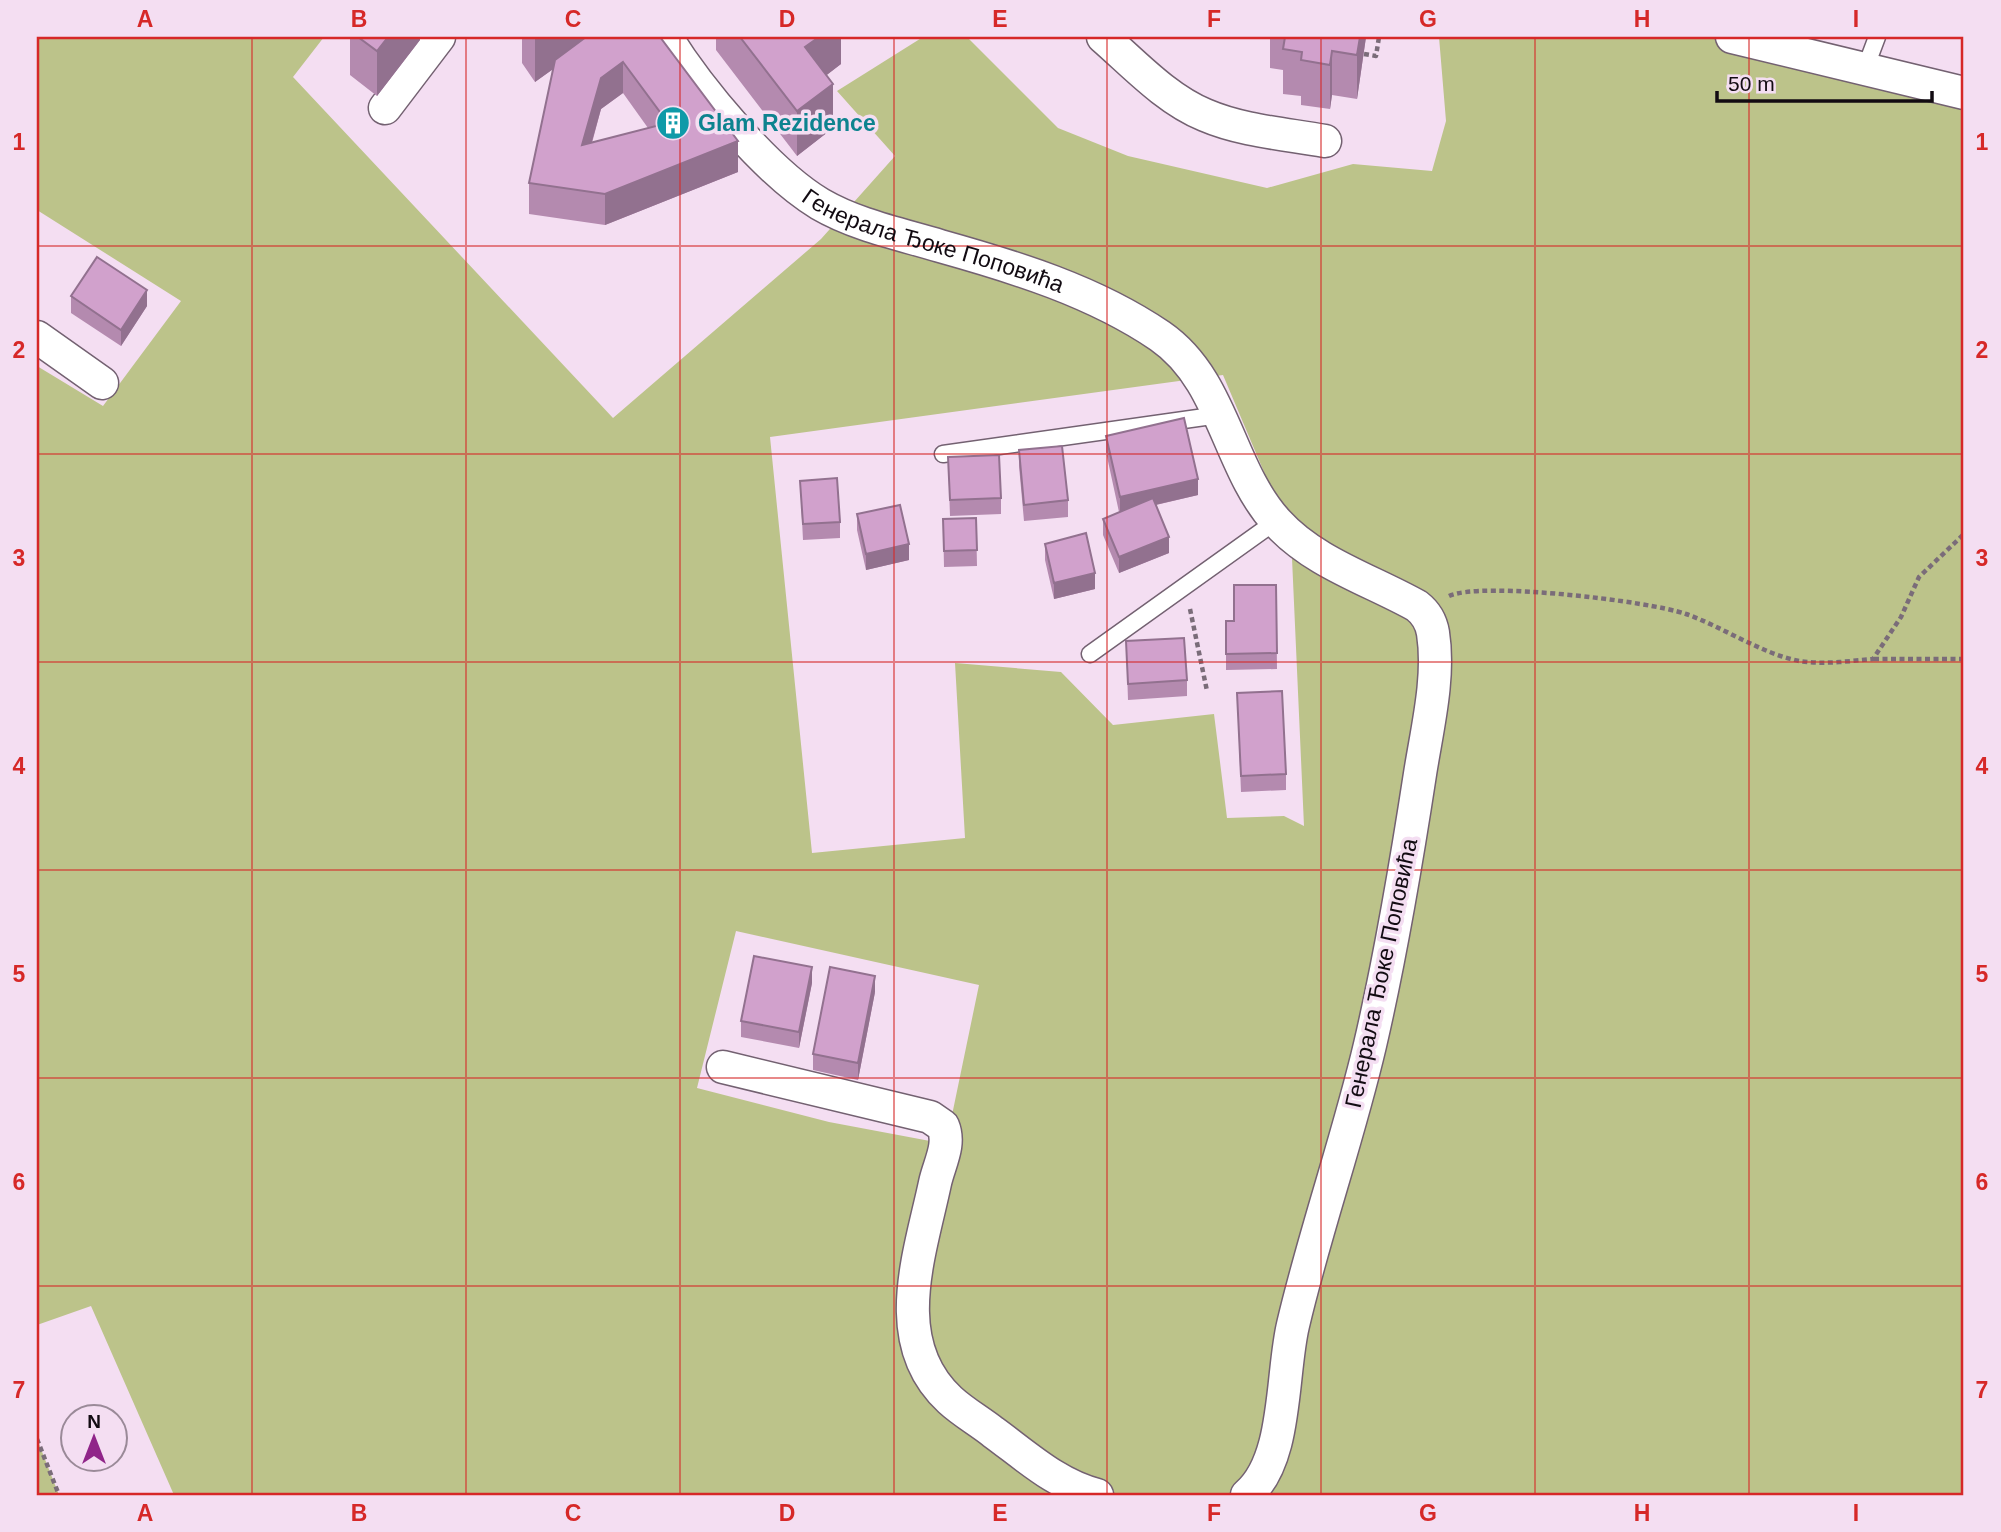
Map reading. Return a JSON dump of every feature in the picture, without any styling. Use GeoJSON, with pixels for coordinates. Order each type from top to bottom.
{"type":"FeatureCollection","features":[{"type":"Feature","properties":{"kind":"street"},"geometry":{"type":"LineString","coordinates":[[385,108],[439,37]]}},
{"type":"Feature","properties":{"kind":"street","name":"Генерала Ђоке Поповића"},"geometry":{"type":"LineString","coordinates":[[666,37],[729,120],[789,180],[819,203],[882,229],[1019,268],[1091,298],[1162,337],[1198,373],[1251,483],[1276,521],[1313,553],[1404,598],[1426,613],[1433,632],[1431,704],[1408,858],[1388,958],[1370,1046],[1292,1328],[1275,1449],[1258,1486],[1247,1495]]}},
{"type":"Feature","properties":{"kind":"street"},"geometry":{"type":"LineString","coordinates":[[1103,37],[1166,90],[1202,114],[1225,122],[1325,141]]}},
{"type":"Feature","properties":{"kind":"street"},"geometry":{"type":"LineString","coordinates":[[1732,37],[1763,40],[1964,93]]}},
{"type":"Feature","properties":{"kind":"street"},"geometry":{"type":"LineString","coordinates":[[37,337],[102,383]]}},
{"type":"Feature","properties":{"kind":"street"},"geometry":{"type":"LineString","coordinates":[[723,1067],[930,1117],[943,1126],[946,1144],[936,1180],[910,1311],[912,1335],[921,1360],[948,1399],[1061,1482],[1097,1495]]}},
{"type":"Feature","properties":{"kind":"lane"},"geometry":{"type":"LineString","coordinates":[[1865,69],[1877,37]]}},
{"type":"Feature","properties":{"kind":"lane"},"geometry":{"type":"LineString","coordinates":[[943,454],[1219,415]]}},
{"type":"Feature","properties":{"kind":"lane"},"geometry":{"type":"LineString","coordinates":[[1090,654],[1276,521]]}},
{"type":"Feature","properties":{"kind":"path"},"geometry":{"type":"LineString","coordinates":[[1364,54],[1377,56],[1379,37]]}},
{"type":"Feature","properties":{"kind":"path"},"geometry":{"type":"LineString","coordinates":[[1873,659],[1901,617],[1919,577],[1964,534]]}},
{"type":"Feature","properties":{"kind":"path"},"geometry":{"type":"LineString","coordinates":[[1186,587],[1207,691]]}},
{"type":"Feature","properties":{"kind":"path"},"geometry":{"type":"LineString","coordinates":[[1426,613],[1439,601],[1458,592],[1489,589],[1649,604],[1682,613],[1796,660],[1830,663],[1873,659],[1964,659]]}},
{"type":"Feature","properties":{"kind":"path"},"geometry":{"type":"LineString","coordinates":[[37,1439],[59,1495]]}},
{"type":"Feature","properties":{"kind":"green space"},"geometry":{"type":"Polygon","coordinates":[[[37,37],[324,37],[293,77],[613,418],[821,239],[895,156],[837,91],[923,37],[967,37],[1058,128],[1128,156],[1267,188],[1353,164],[1432,171],[1446,121],[1439,37],[1732,37],[1964,93],[1964,1495],[174,1495],[91,1306],[37,1325],[37,366],[103,406],[181,301],[37,210],[37,37]],[[1223,375],[770,437],[812,853],[965,838],[955,663],[1061,672],[1113,725],[1214,714],[1227,818],[1284,816],[1304,826],[1291,536],[1223,375]],[[736,931],[697,1088],[829,1122],[946,1144],[979,985],[736,931]]]}},
{"type":"Feature","properties":{"kind":"green space"},"geometry":{"type":"Polygon","coordinates":[[[37,1439],[59,1495],[37,1495],[37,1439]]]}},
{"type":"Feature","properties":{"kind":"building"},"geometry":{"type":"Polygon","coordinates":[[[358,37],[388,37],[377,51],[358,37]]]}},
{"type":"Feature","properties":{"kind":"building"},"geometry":{"type":"Polygon","coordinates":[[[586,37],[660,37],[738,141],[605,194],[529,183],[555,60],[586,37]],[[623,62],[601,78],[582,145],[668,123],[623,62]]]}},
{"type":"Feature","properties":{"kind":"building"},"geometry":{"type":"Polygon","coordinates":[[[740,37],[819,37],[805,47],[833,84],[797,111],[740,37]]]}},
{"type":"Feature","properties":{"kind":"building"},"geometry":{"type":"Polygon","coordinates":[[[1285,37],[1360,37],[1357,55],[1332,51],[1330,65],[1301,60],[1302,52],[1283,49],[1285,37]]]}},
{"type":"Feature","properties":{"kind":"building"},"geometry":{"type":"Polygon","coordinates":[[[97,257],[147,290],[121,330],[71,296],[97,257]]]}},
{"type":"Feature","properties":{"kind":"building"},"geometry":{"type":"Polygon","coordinates":[[[1184,418],[1198,479],[1120,497],[1106,436],[1184,418]]]}},
{"type":"Feature","properties":{"kind":"building"},"geometry":{"type":"Polygon","coordinates":[[[1062,446],[1068,500],[1024,505],[1019,450],[1062,446]]]}},
{"type":"Feature","properties":{"kind":"building"},"geometry":{"type":"Polygon","coordinates":[[[999,455],[1001,498],[950,500],[948,457],[999,455]]]}},
{"type":"Feature","properties":{"kind":"building"},"geometry":{"type":"Polygon","coordinates":[[[837,478],[840,522],[803,524],[800,481],[837,478]]]}},
{"type":"Feature","properties":{"kind":"building"},"geometry":{"type":"Polygon","coordinates":[[[1153,498],[1169,537],[1119,557],[1103,519],[1153,498]]]}},
{"type":"Feature","properties":{"kind":"building"},"geometry":{"type":"Polygon","coordinates":[[[900,505],[909,544],[866,554],[857,514],[900,505]]]}},
{"type":"Feature","properties":{"kind":"building"},"geometry":{"type":"Polygon","coordinates":[[[976,518],[977,550],[944,551],[943,519],[976,518]]]}},
{"type":"Feature","properties":{"kind":"building"},"geometry":{"type":"Polygon","coordinates":[[[1086,533],[1095,573],[1054,583],[1045,544],[1086,533]]]}},
{"type":"Feature","properties":{"kind":"building"},"geometry":{"type":"Polygon","coordinates":[[[1234,585],[1276,585],[1277,653],[1226,654],[1226,621],[1234,621],[1234,585]]]}},
{"type":"Feature","properties":{"kind":"building"},"geometry":{"type":"Polygon","coordinates":[[[1184,638],[1187,680],[1128,684],[1126,641],[1184,638]]]}},
{"type":"Feature","properties":{"kind":"building"},"geometry":{"type":"Polygon","coordinates":[[[1282,691],[1286,774],[1241,776],[1237,693],[1282,691]]]}},
{"type":"Feature","properties":{"kind":"building"},"geometry":{"type":"Polygon","coordinates":[[[754,956],[812,967],[799,1032],[741,1021],[754,956]]]}},
{"type":"Feature","properties":{"kind":"building"},"geometry":{"type":"Polygon","coordinates":[[[830,967],[875,976],[858,1063],[813,1054],[830,967]]]}},
{"type":"Feature","properties":{"kind":"place","name":"Glam Rezidence"},"geometry":{"type":"Point","coordinates":[673,123]}}]}
